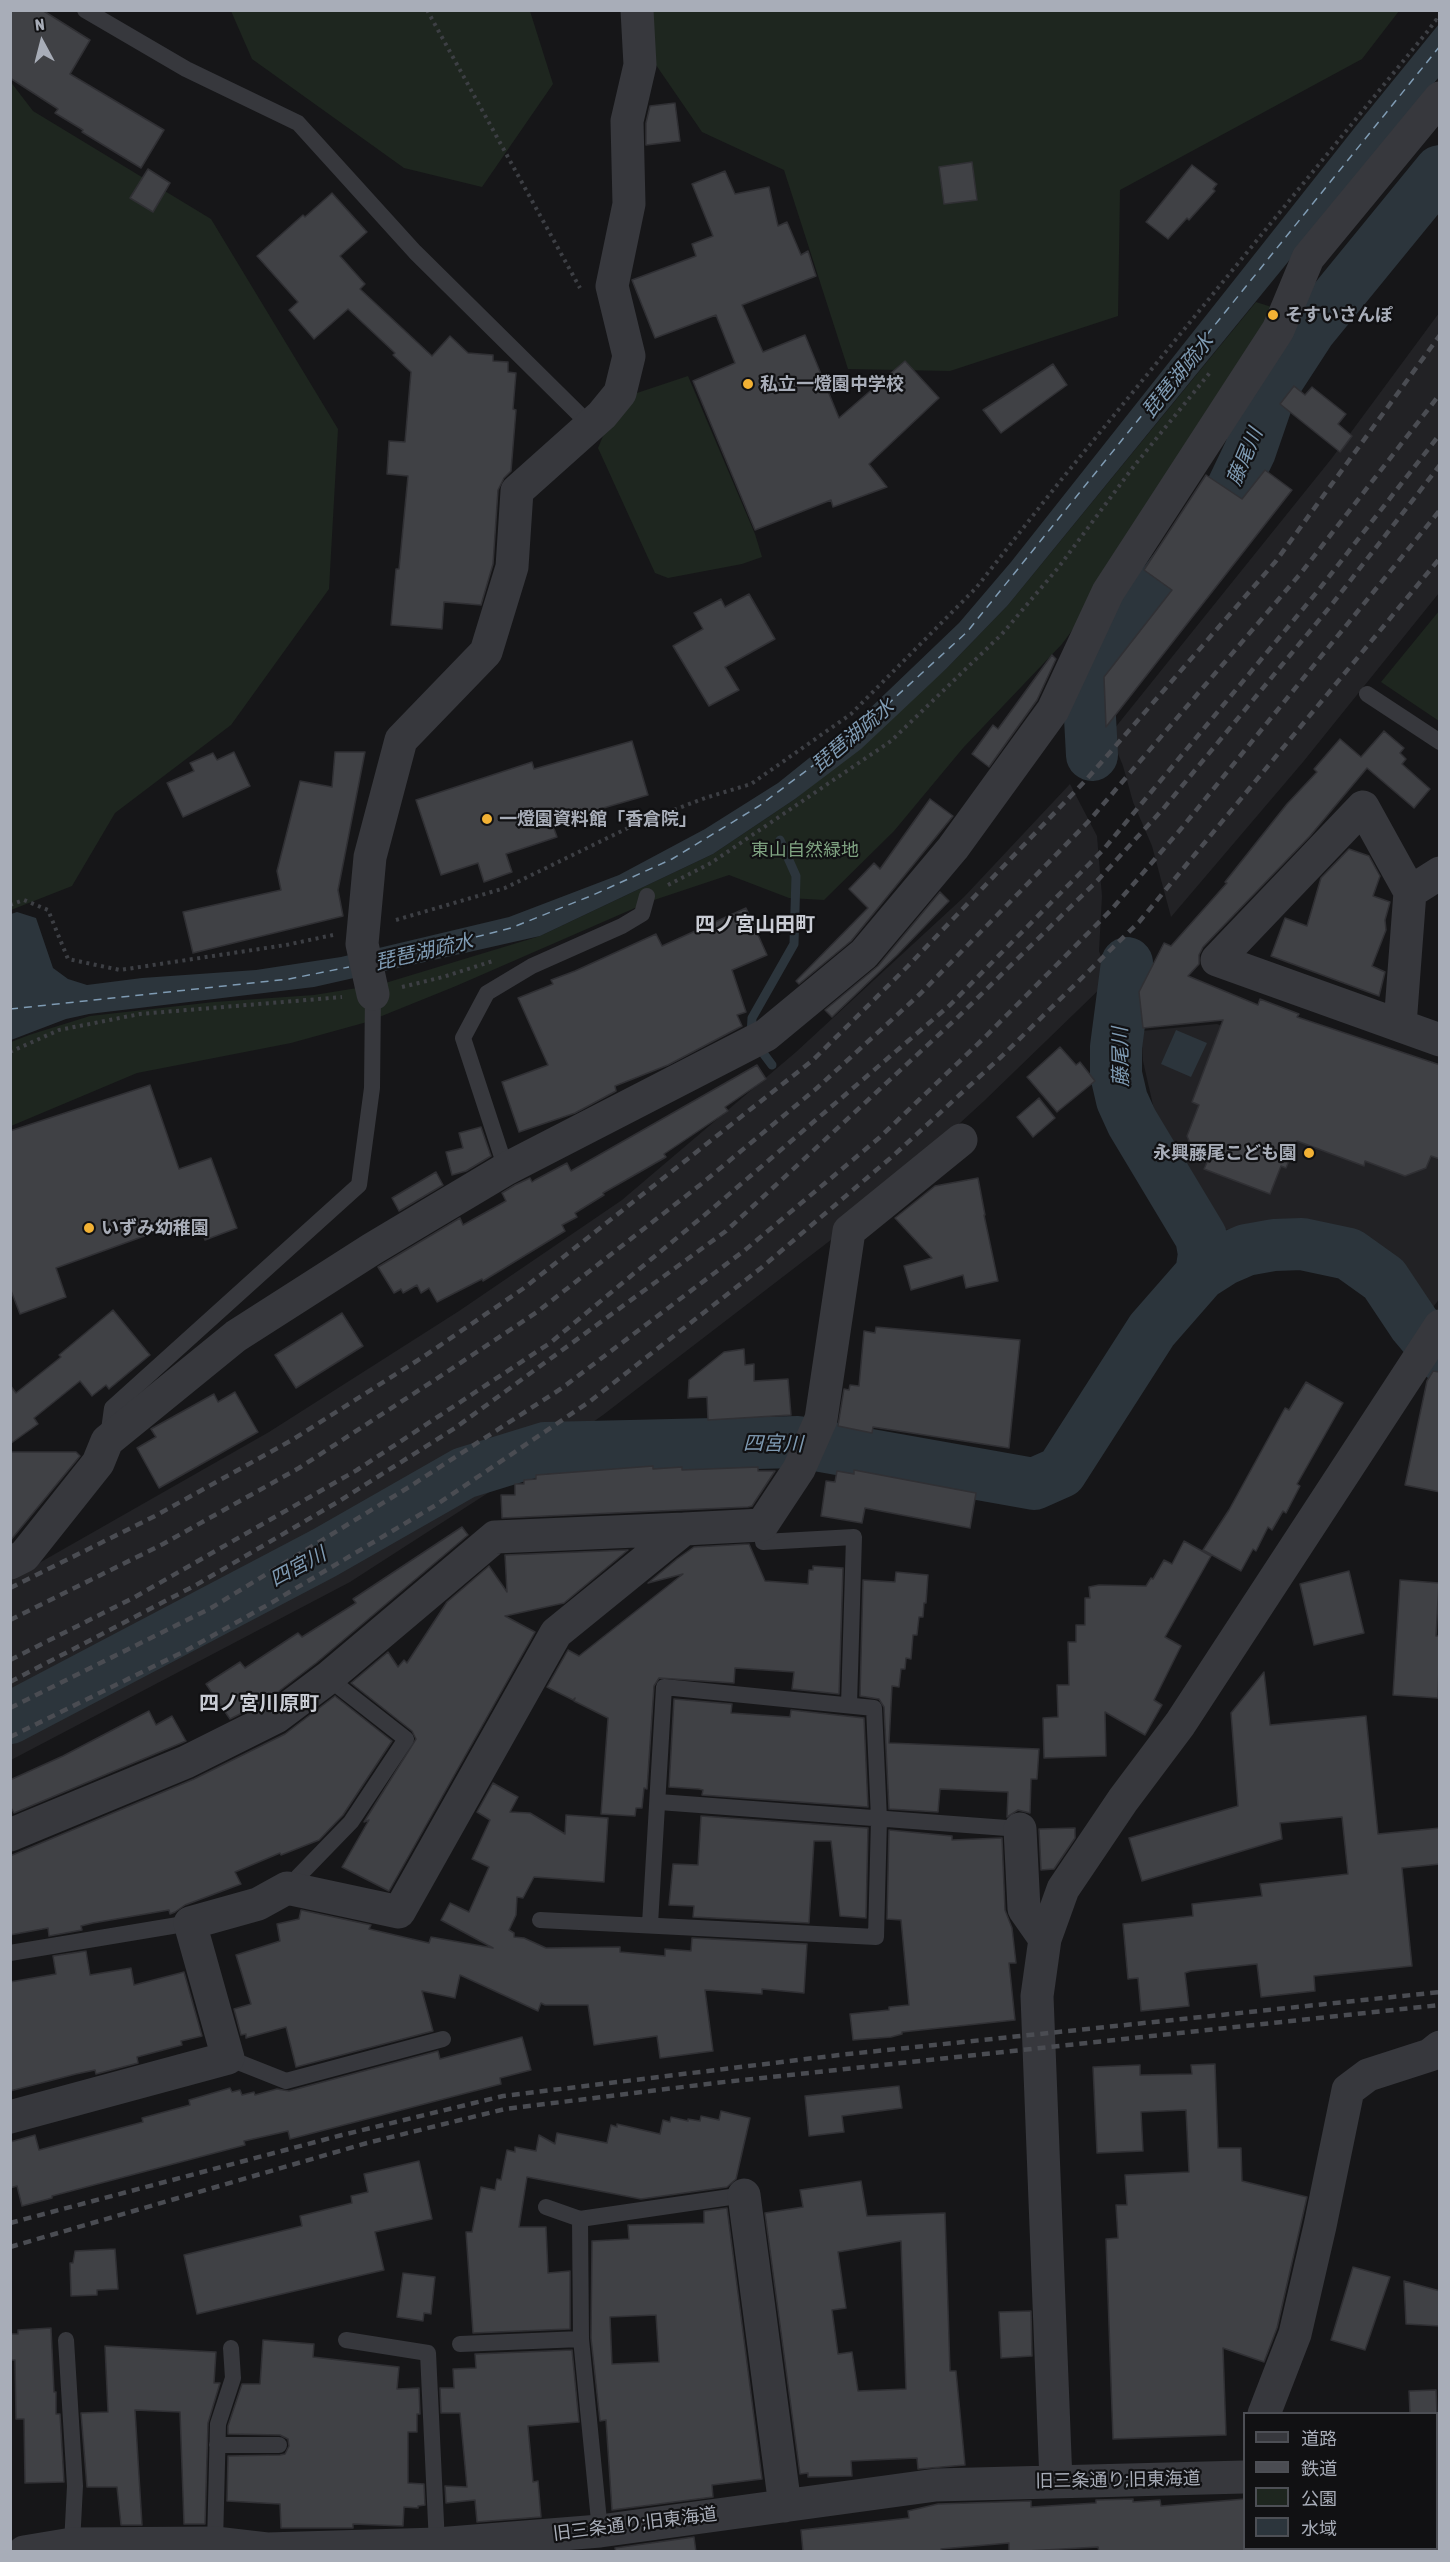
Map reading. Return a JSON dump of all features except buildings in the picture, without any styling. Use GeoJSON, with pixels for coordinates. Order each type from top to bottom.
{"type":"FeatureCollection","features":[{"type":"Feature","properties":{"kind":"street"},"geometry":{"type":"LineString","coordinates":[[372,991],[363,936],[370,857],[400,741],[486,652],[512,567],[517,491],[602,415],[620,393],[629,356],[612,286],[629,204],[627,121],[640,65],[637,10]]}},
{"type":"Feature","properties":{"kind":"street"},"geometry":{"type":"LineString","coordinates":[[10,1563],[24,1556],[69,1501],[98,1463],[107,1441],[236,1336],[372,1249],[506,1169],[766,1035],[864,954],[953,848],[1053,710],[1108,592],[1278,330],[1308,258],[1440,98]]}},
{"type":"Feature","properties":{"kind":"street"},"geometry":{"type":"LineString","coordinates":[[1400,1025],[1410,892],[1363,807],[1217,960],[1440,1040]]}},
{"type":"Feature","properties":{"kind":"street"},"geometry":{"type":"LineString","coordinates":[[1410,892],[1440,873]]}},
{"type":"Feature","properties":{"kind":"street"},"geometry":{"type":"LineString","coordinates":[[10,1835],[196,1756],[276,1717],[328,1678],[495,1537],[762,1524],[799,1469],[821,1419],[849,1231],[961,1140]]}},
{"type":"Feature","properties":{"kind":"street"},"geometry":{"type":"LineString","coordinates":[[1056,2482],[1037,1996],[1045,1939],[1063,1889],[1180,1724],[1439,1327]]}},
{"type":"Feature","properties":{"kind":"street"},"geometry":{"type":"LineString","coordinates":[[10,2117],[228,2058],[190,1923],[258,1904],[287,1888],[399,1912],[556,1633],[684,1529]]}},
{"type":"Feature","properties":{"kind":"street"},"geometry":{"type":"LineString","coordinates":[[1020,1829],[1024,1909],[1045,1939]]}},
{"type":"Feature","properties":{"kind":"street"},"geometry":{"type":"LineString","coordinates":[[1265,2412],[1295,2334],[1320,2226],[1347,2090],[1368,2075],[1431,2055],[1440,2047]]}},
{"type":"Feature","properties":{"kind":"street"},"geometry":{"type":"LineString","coordinates":[[744,2195],[785,2506]]}},
{"type":"Feature","properties":{"kind":"street","name":"旧三条通り;旧東海道"},"geometry":{"type":"LineString","coordinates":[[24,2552],[72,2544],[225,2546],[267,2549],[437,2544],[600,2531],[936,2485],[1243,2477]]}},
{"type":"Feature","properties":{"kind":"lane"},"geometry":{"type":"LineString","coordinates":[[85,10],[186,69],[298,123],[415,252],[590,425]]}},
{"type":"Feature","properties":{"kind":"lane"},"geometry":{"type":"LineString","coordinates":[[1367,694],[1440,742]]}},
{"type":"Feature","properties":{"kind":"lane"},"geometry":{"type":"LineString","coordinates":[[506,1169],[463,1038],[487,993],[532,966],[621,926],[642,914],[647,896]]}},
{"type":"Feature","properties":{"kind":"lane"},"geometry":{"type":"LineString","coordinates":[[107,1441],[112,1408],[359,1185],[372,1088],[372,991]]}},
{"type":"Feature","properties":{"kind":"lane"},"geometry":{"type":"LineString","coordinates":[[762,1524],[763,1542],[854,1538],[849,1705]]}},
{"type":"Feature","properties":{"kind":"lane"},"geometry":{"type":"LineString","coordinates":[[287,1888],[351,1822],[406,1739],[328,1678]]}},
{"type":"Feature","properties":{"kind":"lane"},"geometry":{"type":"LineString","coordinates":[[540,1920],[876,1937],[879,1819],[874,1708],[664,1687],[650,1924]]}},
{"type":"Feature","properties":{"kind":"lane"},"geometry":{"type":"LineString","coordinates":[[659,1802],[1020,1829]]}},
{"type":"Feature","properties":{"kind":"lane"},"geometry":{"type":"LineString","coordinates":[[10,1953],[190,1923]]}},
{"type":"Feature","properties":{"kind":"lane"},"geometry":{"type":"LineString","coordinates":[[228,2058],[286,2081],[443,2039]]}},
{"type":"Feature","properties":{"kind":"lane"},"geometry":{"type":"LineString","coordinates":[[546,2207],[580,2219],[744,2195]]}},
{"type":"Feature","properties":{"kind":"lane"},"geometry":{"type":"LineString","coordinates":[[580,2219],[581,2339],[600,2531]]}},
{"type":"Feature","properties":{"kind":"lane"},"geometry":{"type":"LineString","coordinates":[[460,2344],[581,2339]]}},
{"type":"Feature","properties":{"kind":"lane"},"geometry":{"type":"LineString","coordinates":[[66,2340],[75,2486],[72,2544]]}},
{"type":"Feature","properties":{"kind":"lane"},"geometry":{"type":"LineString","coordinates":[[346,2340],[428,2353],[437,2544]]}},
{"type":"Feature","properties":{"kind":"lane"},"geometry":{"type":"LineString","coordinates":[[225,2546],[217,2445],[218,2424],[233,2378],[231,2348]]}},
{"type":"Feature","properties":{"kind":"lane"},"geometry":{"type":"LineString","coordinates":[[217,2445],[279,2445]]}},
{"type":"Feature","properties":{"kind":"path"},"geometry":{"type":"LineString","coordinates":[[427,10],[583,293],[616,299]]}},
{"type":"Feature","properties":{"kind":"path"},"geometry":{"type":"LineString","coordinates":[[10,905],[24,900],[48,910],[68,959],[120,970],[363,936],[505,888],[632,826],[705,798],[752,784],[851,714],[976,588],[1057,485],[1438,21]]}},
{"type":"Feature","properties":{"kind":"path"},"geometry":{"type":"LineString","coordinates":[[647,896],[717,859],[891,741],[1002,634],[1058,568],[1134,466],[1213,369]]}},
{"type":"Feature","properties":{"kind":"path"},"geometry":{"type":"LineString","coordinates":[[10,1052],[58,1030],[140,1014],[250,1005],[372,991],[444,978],[497,959]]}},
{"type":"Feature","properties":{"kind":"shaded area"},"geometry":{"type":"Polygon","coordinates":[[[1439,313],[1439,593],[1303,762],[1171,917],[1152,846],[1133,802],[1123,766],[1110,734],[1332,458],[1439,313]]]}},
{"type":"Feature","properties":{"kind":"shaded area"},"geometry":{"type":"Polygon","coordinates":[[[1070,784],[1097,836],[1102,896],[1099,951],[1109,980],[984,1101],[840,1233],[603,1415],[536,1462],[350,1582],[11,1760],[11,1579],[269,1432],[459,1311],[622,1200],[796,1052],[964,897],[1070,784]]]}},
{"type":"Feature","properties":{"kind":"shaded area","name":"永興藤尾こども園"},"geometry":{"type":"Polygon","coordinates":[[[1217,1024],[1439,1107],[1440,1298],[1431,1310],[1382,1253],[1356,1239],[1292,1227],[1221,1230],[1213,1209],[1155,1114],[1143,1061],[1141,1031],[1217,1024]]]}},
{"type":"Feature","properties":{"kind":"green space"},"geometry":{"type":"Polygon","coordinates":[[[231,11],[530,11],[553,84],[482,187],[404,168],[252,59],[231,11]]]}},
{"type":"Feature","properties":{"kind":"green space"},"geometry":{"type":"Polygon","coordinates":[[[648,11],[1399,11],[1362,59],[1120,190],[1118,316],[950,371],[848,369],[784,170],[702,132],[656,65],[648,11]]]}},
{"type":"Feature","properties":{"kind":"green space"},"geometry":{"type":"Polygon","coordinates":[[[10,81],[33,111],[211,219],[338,429],[329,589],[231,725],[115,813],[72,886],[11,910],[10,81]]]}},
{"type":"Feature","properties":{"kind":"green space","name":"東山自然緑地"},"geometry":{"type":"Polygon","coordinates":[[[1256,302],[1284,311],[1167,502],[1062,644],[963,748],[894,831],[824,900],[789,898],[729,875],[651,901],[367,1022],[291,1043],[137,1073],[11,1126],[11,1042],[29,1035],[90,1016],[214,1002],[314,995],[382,984],[540,936],[713,854],[795,799],[947,668],[1008,605],[1256,302]]]}},
{"type":"Feature","properties":{"kind":"green space"},"geometry":{"type":"Polygon","coordinates":[[[688,376],[755,534],[762,557],[742,564],[668,578],[655,573],[598,448],[606,429],[631,395],[688,376]]]}},
{"type":"Feature","properties":{"kind":"green space"},"geometry":{"type":"Polygon","coordinates":[[[1439,611],[1439,721],[1381,682],[1439,611]]]}},
{"type":"Feature","properties":{"kind":"water","name":"琵琶湖疏水"},"geometry":{"type":"Polygon","coordinates":[[[1439,24],[1439,77],[1008,605],[947,668],[861,749],[795,799],[713,854],[540,936],[314,987],[89,1014],[66,1019],[11,1040],[11,914],[17,912],[36,918],[53,968],[68,979],[87,985],[142,978],[256,970],[341,957],[509,917],[619,875],[705,829],[778,783],[864,714],[959,623],[1011,562],[1439,24]]]}},
{"type":"Feature","properties":{"kind":"water"},"geometry":{"type":"Polygon","coordinates":[[[1176,1030],[1207,1043],[1191,1077],[1161,1064],[1176,1030]]]}},
{"type":"Feature","properties":{"kind":"waterway","name":"藤尾川"},"geometry":{"type":"LineString","coordinates":[[1092,755],[1089,699],[1102,653],[1165,582],[1227,499],[1250,451],[1271,390],[1310,330],[1440,171]]}},
{"type":"Feature","properties":{"kind":"waterway"},"geometry":{"type":"LineString","coordinates":[[751,1035],[752,1018],[794,944],[796,876],[780,840]]}},
{"type":"Feature","properties":{"kind":"waterway","name":"藤尾川"},"geometry":{"type":"LineString","coordinates":[[1127,963],[1116,1047],[1116,1074],[1122,1100],[1132,1122],[1201,1237],[1204,1254],[1201,1274]]}},
{"type":"Feature","properties":{"kind":"waterway"},"geometry":{"type":"LineString","coordinates":[[760,1049],[772,1065]]}},
{"type":"Feature","properties":{"kind":"waterway","name":"四宮川"},"geometry":{"type":"LineString","coordinates":[[10,1718],[324,1553],[464,1473],[545,1448],[798,1442],[1034,1484],[1061,1472],[1152,1330],[1201,1274],[1223,1260],[1246,1250],[1274,1245],[1302,1244],[1349,1254],[1384,1279],[1414,1324],[1440,1355]]}},
{"type":"Feature","properties":{"kind":"ferry route"},"geometry":{"type":"LineString","coordinates":[[381,961],[511,928],[593,895],[672,859],[759,806],[854,735],[967,632],[1440,46]]}},
{"type":"Feature","properties":{"kind":"ferry route"},"geometry":{"type":"LineString","coordinates":[[10,1009],[289,979],[349,967]]}},
{"type":"Feature","properties":{"kind":"railway"},"geometry":{"type":"LineString","coordinates":[[10,1588],[155,1516],[292,1440],[423,1357],[524,1288],[813,1060],[908,966],[1086,780],[1276,561],[1440,335]]}},
{"type":"Feature","properties":{"kind":"railway"},"geometry":{"type":"LineString","coordinates":[[10,1620],[163,1544],[299,1468],[430,1383],[537,1312],[700,1185],[817,1088],[920,994],[1088,822],[1301,573],[1440,394]]}},
{"type":"Feature","properties":{"kind":"railway"},"geometry":{"type":"LineString","coordinates":[[10,1660],[135,1597],[357,1470],[550,1343],[713,1208],[950,1005],[1103,850],[1317,592],[1440,434]]}},
{"type":"Feature","properties":{"kind":"railway"},"geometry":{"type":"LineString","coordinates":[[10,1682],[196,1585],[341,1500],[455,1428],[726,1231],[958,1017],[1097,881],[1163,809],[1329,608],[1440,465]]}},
{"type":"Feature","properties":{"kind":"railway"},"geometry":{"type":"LineString","coordinates":[[10,1708],[211,1608],[409,1487],[562,1388],[745,1250],[879,1138],[984,1038],[1111,910],[1180,830],[1440,510]]}},
{"type":"Feature","properties":{"kind":"railway"},"geometry":{"type":"LineString","coordinates":[[10,1737],[187,1650],[436,1505],[589,1402],[761,1268],[894,1155],[1002,1056],[1139,922],[1440,558]]}},
{"type":"Feature","properties":{"kind":"railway"},"geometry":{"type":"LineString","coordinates":[[10,2223],[342,2135],[503,2096],[839,2055],[1440,1992]]}},
{"type":"Feature","properties":{"kind":"railway"},"geometry":{"type":"LineString","coordinates":[[10,2247],[367,2143],[505,2109],[715,2083],[1440,2005]]}},
{"type":"Feature","properties":{"kind":"place","name":"そすいさんぽ"},"geometry":{"type":"Point","coordinates":[1273,315]}},
{"type":"Feature","properties":{"kind":"place","name":"私立一燈園中学校"},"geometry":{"type":"Point","coordinates":[748,384]}},
{"type":"Feature","properties":{"kind":"place","name":"一燈園資料館「香倉院」"},"geometry":{"type":"Point","coordinates":[487,819]}},
{"type":"Feature","properties":{"kind":"place","name":"永興藤尾こども園"},"geometry":{"type":"Point","coordinates":[1309,1153]}},
{"type":"Feature","properties":{"kind":"place","name":"いずみ幼稚園"},"geometry":{"type":"Point","coordinates":[89,1228]}},
{"type":"Feature","properties":{"kind":"district","name":"四ノ宮山田町"},"geometry":{"type":"Point","coordinates":[755,925]}},
{"type":"Feature","properties":{"kind":"district","name":"四ノ宮川原町"},"geometry":{"type":"Point","coordinates":[259,1704]}}]}
